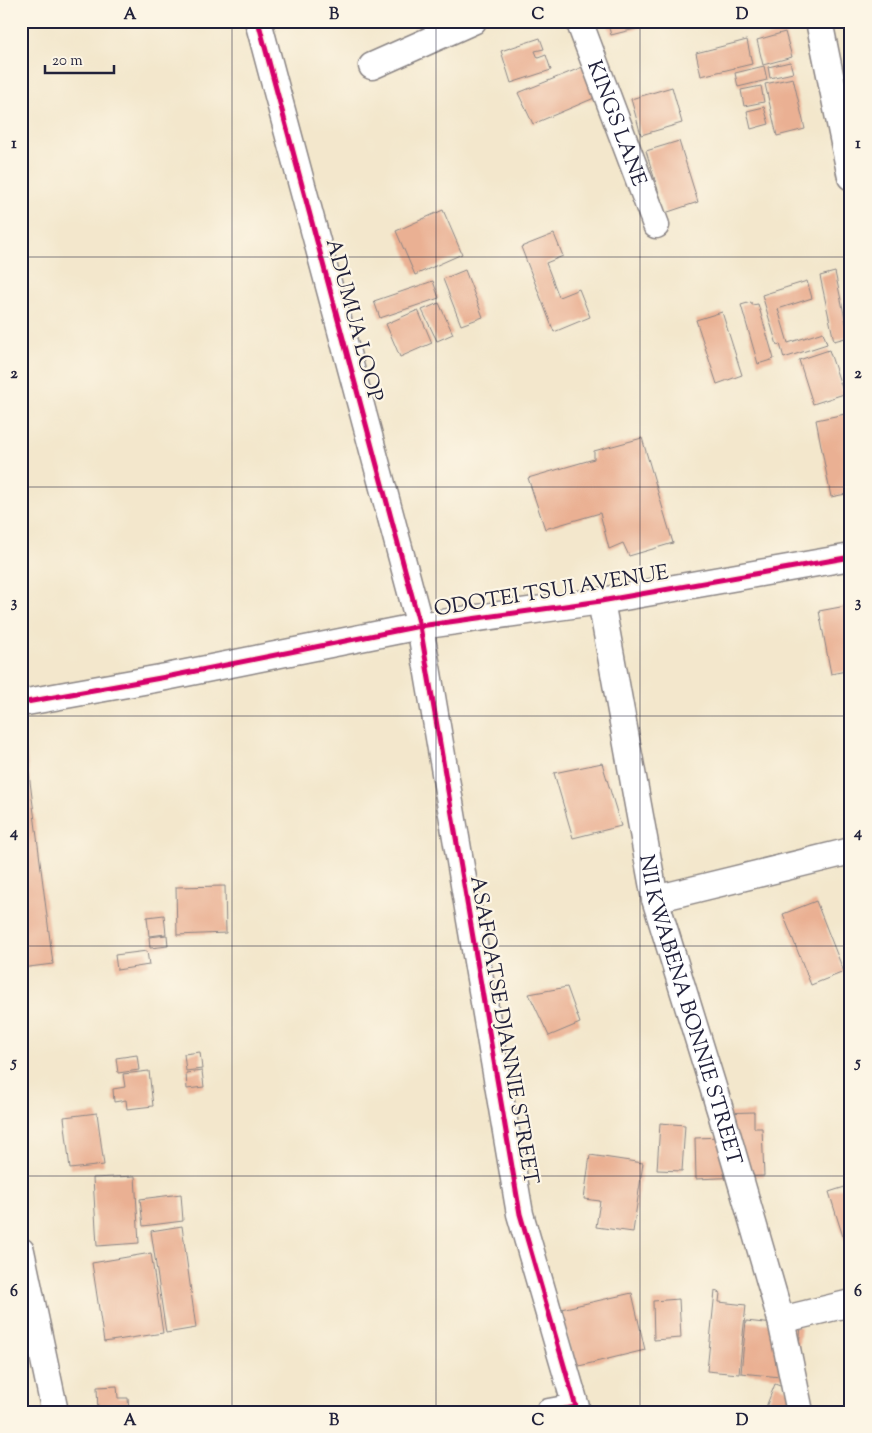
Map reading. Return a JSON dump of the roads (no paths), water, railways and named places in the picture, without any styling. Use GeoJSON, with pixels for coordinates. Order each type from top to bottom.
{"type":"FeatureCollection","features":[{"type":"Feature","properties":{"kind":"street","name":"ADUMUA LOOP"},"geometry":{"type":"LineString","coordinates":[[258,21],[420,626]]}},
{"type":"Feature","properties":{"kind":"street"},"geometry":{"type":"LineString","coordinates":[[372,66],[473,21]]}},
{"type":"Feature","properties":{"kind":"street","name":"KINGS LANE"},"geometry":{"type":"LineString","coordinates":[[578,21],[656,225]]}},
{"type":"Feature","properties":{"kind":"street"},"geometry":{"type":"LineString","coordinates":[[819,21],[842,99],[851,177]]}},
{"type":"Feature","properties":{"kind":"street","name":"ODOTEI TSUI AVENUE"},"geometry":{"type":"LineString","coordinates":[[21,703],[166,677],[420,626],[601,601],[851,557]]}},
{"type":"Feature","properties":{"kind":"street","name":"NII KWABENA BONNIE STREET"},"geometry":{"type":"LineString","coordinates":[[601,601],[655,898],[721,1113],[781,1320],[800,1412]]}},
{"type":"Feature","properties":{"kind":"street","name":"ASAFOATSE DJANNIE STREET"},"geometry":{"type":"LineString","coordinates":[[420,626],[520,1214],[576,1407],[549,1412]]}},
{"type":"Feature","properties":{"kind":"street"},"geometry":{"type":"LineString","coordinates":[[655,898],[851,850]]}},
{"type":"Feature","properties":{"kind":"street"},"geometry":{"type":"LineString","coordinates":[[21,1251],[55,1412]]}},
{"type":"Feature","properties":{"kind":"street"},"geometry":{"type":"LineString","coordinates":[[781,1320],[851,1302]]}}]}
